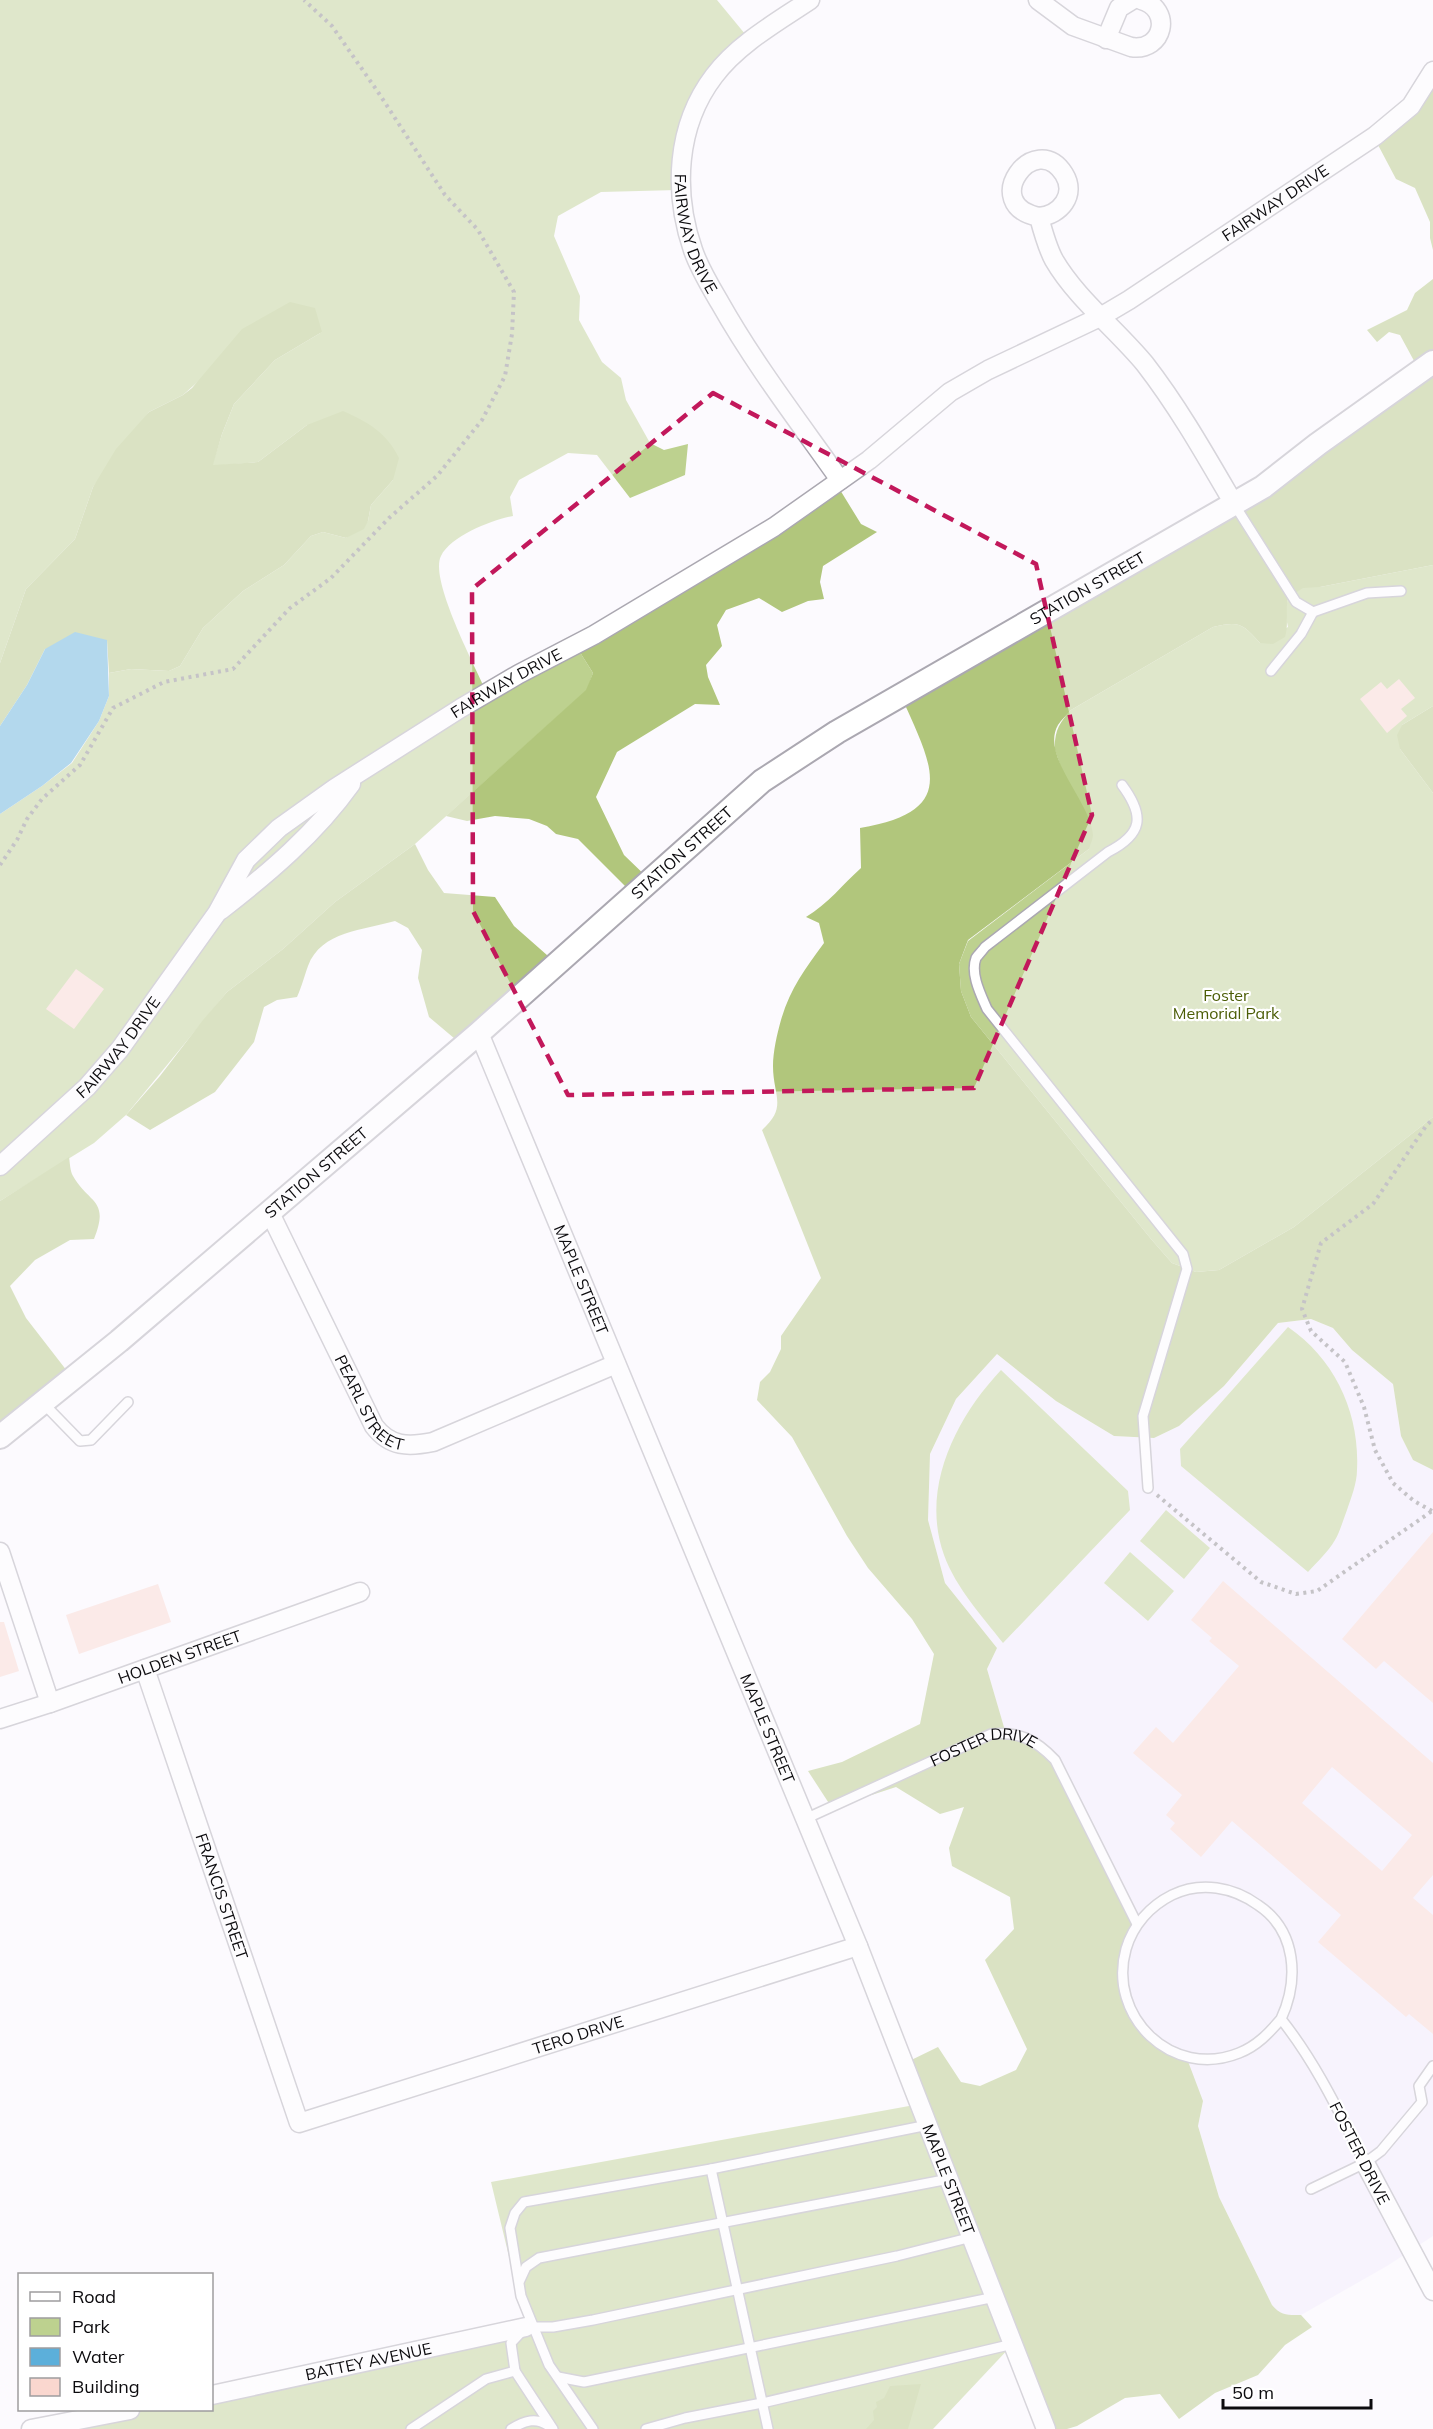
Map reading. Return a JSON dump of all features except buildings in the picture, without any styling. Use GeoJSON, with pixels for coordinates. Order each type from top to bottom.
{"type":"FeatureCollection","features":[{"type":"Feature","properties":{"kind":"street","name":"FAIRWAY DRIVE"},"geometry":{"type":"LineString","coordinates":[[810,0],[738,51],[713,77],[697,106],[684,138],[679,174],[683,214],[691,242],[711,288],[753,357],[840,480]]}},
{"type":"Feature","properties":{"kind":"street"},"geometry":{"type":"LineString","coordinates":[[1038,0],[1073,26],[1136,48],[1154,41],[1161,28],[1161,18],[1152,5],[1142,0]]}},
{"type":"Feature","properties":{"kind":"street"},"geometry":{"type":"LineString","coordinates":[[1106,39],[1119,8],[1132,0]]}},
{"type":"Feature","properties":{"kind":"street","name":"FAIRWAY DRIVE"},"geometry":{"type":"LineString","coordinates":[[0,1166],[68,1105],[113,1058],[217,913],[246,860],[263,841],[328,793],[470,702],[594,635],[774,527],[869,460],[950,392],[988,370],[1102,316],[1375,136],[1411,106],[1433,71]]}},
{"type":"Feature","properties":{"kind":"street"},"geometry":{"type":"LineString","coordinates":[[1039,217],[1045,240],[1054,260],[1169,395],[1234,504]]}},
{"type":"Feature","properties":{"kind":"street","name":"STATION STREET"},"geometry":{"type":"LineString","coordinates":[[0,1437],[270,1213],[479,1034],[762,782],[837,732],[1263,487],[1318,444],[1433,362]]}},
{"type":"Feature","properties":{"kind":"street","name":"FAIRWAY DRIVE"},"geometry":{"type":"LineString","coordinates":[[217,913],[265,876],[297,845],[341,797],[357,775]]}},
{"type":"Feature","properties":{"kind":"street","name":"MAPLE STREET"},"geometry":{"type":"LineString","coordinates":[[479,1034],[858,1946],[1046,2429]]}},
{"type":"Feature","properties":{"kind":"street","name":"PEARL STREET"},"geometry":{"type":"LineString","coordinates":[[270,1213],[374,1426],[380,1434],[395,1444],[407,1446],[433,1442],[616,1364]]}},
{"type":"Feature","properties":{"kind":"street"},"geometry":{"type":"LineString","coordinates":[[0,1552],[50,1703]]}},
{"type":"Feature","properties":{"kind":"street","name":"HOLDEN STREET"},"geometry":{"type":"LineString","coordinates":[[0,1719],[360,1592]]}},
{"type":"Feature","properties":{"kind":"street","name":"FRANCIS STREET"},"geometry":{"type":"LineString","coordinates":[[145,1669],[298,2123]]}},
{"type":"Feature","properties":{"kind":"street","name":"TERO DRIVE"},"geometry":{"type":"LineString","coordinates":[[298,2123],[858,1946]]}},
{"type":"Feature","properties":{"kind":"street","name":"FOSTER DRIVE"},"geometry":{"type":"LineString","coordinates":[[1365,2163],[1433,2290]]}},
{"type":"Feature","properties":{"kind":"street","name":"BATTEY AVENUE"},"geometry":{"type":"LineString","coordinates":[[213,2395],[532,2330]]}},
{"type":"Feature","properties":{"kind":"street"},"geometry":{"type":"LineString","coordinates":[[31,2429],[120,2411]]}},
{"type":"Feature","properties":{"kind":"lane"},"geometry":{"type":"LineString","coordinates":[[1234,504],[1296,602],[1313,612]]}},
{"type":"Feature","properties":{"kind":"lane"},"geometry":{"type":"LineString","coordinates":[[1271,671],[1301,634],[1313,612],[1367,593],[1401,591]]}},
{"type":"Feature","properties":{"kind":"lane"},"geometry":{"type":"LineString","coordinates":[[1122,785],[1133,800],[1138,822],[1127,842],[1108,852],[985,947],[976,958],[976,977],[987,1010],[1183,1254],[1187,1269],[1143,1416],[1148,1488]]}},
{"type":"Feature","properties":{"kind":"lane"},"geometry":{"type":"LineString","coordinates":[[43,1403],[80,1441],[85,1442],[91,1440],[128,1402]]}},
{"type":"Feature","properties":{"kind":"lane","name":"FOSTER DRIVE"},"geometry":{"type":"LineString","coordinates":[[805,1819],[991,1734],[1007,1732],[1025,1736],[1041,1745],[1055,1760],[1137,1924]]}},
{"type":"Feature","properties":{"kind":"lane"},"geometry":{"type":"LineString","coordinates":[[1213,1887],[1247,1897],[1274,1919],[1290,1951],[1293,1986],[1281,2019],[1255,2045],[1222,2058],[1203,2059],[1185,2056],[1153,2040],[1131,2011],[1123,1985],[1123,1958],[1128,1940],[1137,1924],[1162,1900],[1178,1892],[1213,1887]]}},
{"type":"Feature","properties":{"kind":"lane","name":"FOSTER DRIVE"},"geometry":{"type":"LineString","coordinates":[[1281,2019],[1322,2078],[1365,2163]]}},
{"type":"Feature","properties":{"kind":"lane"},"geometry":{"type":"LineString","coordinates":[[1422,2102],[1419,2086],[1433,2066]]}},
{"type":"Feature","properties":{"kind":"lane"},"geometry":{"type":"LineString","coordinates":[[1311,2189],[1365,2163],[1381,2151],[1422,2102]]}},
{"type":"Feature","properties":{"kind":"lane"},"geometry":{"type":"LineString","coordinates":[[1422,2102],[1433,2106]]}},
{"type":"Feature","properties":{"kind":"lane"},"geometry":{"type":"LineString","coordinates":[[593,2429],[549,2365],[532,2330],[521,2296],[510,2228],[515,2213],[524,2202],[711,2169],[928,2125]]}},
{"type":"Feature","properties":{"kind":"lane"},"geometry":{"type":"LineString","coordinates":[[711,2169],[768,2429]]}},
{"type":"Feature","properties":{"kind":"lane"},"geometry":{"type":"LineString","coordinates":[[520,2280],[526,2268],[539,2258],[949,2179]]}},
{"type":"Feature","properties":{"kind":"lane"},"geometry":{"type":"LineString","coordinates":[[552,2429],[515,2371],[511,2343],[532,2330],[738,2290],[897,2256],[972,2237]]}},
{"type":"Feature","properties":{"kind":"lane"},"geometry":{"type":"LineString","coordinates":[[558,2377],[584,2382],[995,2296]]}},
{"type":"Feature","properties":{"kind":"lane"},"geometry":{"type":"LineString","coordinates":[[646,2429],[685,2418],[762,2403],[1013,2344]]}},
{"type":"Feature","properties":{"kind":"lane"},"geometry":{"type":"LineString","coordinates":[[411,2429],[486,2379],[515,2371]]}},
{"type":"Feature","properties":{"kind":"lane"},"geometry":{"type":"LineString","coordinates":[[511,2429],[532,2420],[546,2424],[552,2429]]}},
{"type":"Feature","properties":{"kind":"path"},"geometry":{"type":"LineString","coordinates":[[0,865],[17,840],[27,819],[42,799],[81,765],[113,708],[164,682],[233,669],[290,608],[331,578],[389,518],[437,476],[482,420],[505,376],[512,334],[514,292],[478,230],[445,195],[332,26],[304,0]]}},
{"type":"Feature","properties":{"kind":"path"},"geometry":{"type":"LineString","coordinates":[[1148,1488],[1261,1582],[1296,1594],[1317,1591],[1433,1511],[1414,1501],[1393,1483],[1375,1450],[1364,1407],[1345,1362],[1311,1331],[1302,1309],[1322,1242],[1373,1204],[1433,1119]]}},
{"type":"Feature","properties":{"kind":"highlighted area"},"geometry":{"type":"Polygon","coordinates":[[[713,393],[1036,564],[1092,815],[974,1088],[568,1095],[473,911],[472,589],[713,393]]]}},
{"type":"Feature","properties":{"kind":"shaded area"},"geometry":{"type":"Polygon","coordinates":[[[1311,1319],[1333,1328],[1352,1350],[1393,1384],[1401,1436],[1413,1460],[1433,1470],[1433,2236],[1387,2266],[1301,2315],[1287,2316],[1279,2313],[1272,2305],[1219,2197],[1198,2126],[1203,2101],[1144,2031],[1006,1735],[987,1669],[997,1648],[945,1583],[928,1520],[930,1454],[956,1399],[997,1354],[1056,1401],[1114,1436],[1154,1438],[1179,1426],[1224,1386],[1278,1323],[1311,1319]]]}},
{"type":"Feature","properties":{"kind":"green space"},"geometry":{"type":"Polygon","coordinates":[[[0,0],[717,0],[750,40],[714,77],[687,133],[677,190],[601,192],[558,216],[554,236],[580,296],[579,320],[602,362],[621,378],[626,400],[650,443],[664,450],[688,444],[685,475],[630,498],[597,455],[568,453],[519,480],[510,497],[513,516],[473,530],[454,542],[441,556],[439,567],[441,583],[447,602],[486,691],[576,646],[593,673],[587,690],[415,844],[335,902],[283,949],[227,992],[126,1115],[94,1143],[0,1201],[0,814],[72,763],[99,721],[109,696],[109,673],[131,669],[169,671],[180,666],[203,628],[243,591],[284,565],[311,536],[323,532],[346,538],[368,521],[371,505],[393,480],[307,425],[258,462],[212,466],[234,404],[275,360],[322,332],[202,378],[183,395],[149,412],[93,487],[75,539],[26,589],[0,663],[0,0]]]}},
{"type":"Feature","properties":{"kind":"green space"},"geometry":{"type":"Polygon","coordinates":[[[1433,85],[1433,250],[1430,222],[1415,188],[1396,179],[1377,143],[1433,85]]]}},
{"type":"Feature","properties":{"kind":"green space"},"geometry":{"type":"Polygon","coordinates":[[[1433,279],[1433,565],[1320,587],[1303,588],[1288,598],[1285,637],[1273,644],[1260,643],[1240,625],[1229,624],[1213,627],[1071,710],[1058,725],[1054,737],[1061,765],[1090,822],[1093,835],[1089,849],[968,940],[959,964],[961,991],[971,1017],[1172,1263],[1196,1272],[1219,1270],[1294,1227],[1433,1117],[1433,1470],[1413,1460],[1401,1436],[1393,1384],[1352,1350],[1333,1328],[1311,1319],[1278,1323],[1224,1386],[1179,1426],[1154,1438],[1114,1436],[1056,1401],[997,1354],[956,1399],[930,1454],[928,1520],[945,1583],[997,1648],[987,1669],[1006,1734],[1023,1738],[1053,1761],[1136,1925],[1121,1976],[1144,2031],[1186,2056],[1203,2101],[1198,2126],[1219,2197],[1272,2305],[1282,2313],[1301,2315],[1312,2327],[1285,2345],[1258,2375],[1215,2393],[1179,2419],[1160,2394],[1125,2398],[1077,2426],[1067,2429],[1043,2429],[901,2065],[938,2047],[961,2082],[980,2086],[1016,2070],[1027,2049],[985,1960],[1014,1929],[1010,1897],[952,1866],[949,1848],[964,1807],[940,1814],[896,1787],[832,1808],[808,1771],[842,1762],[920,1724],[934,1654],[912,1619],[868,1568],[847,1536],[792,1437],[757,1400],[760,1382],[770,1372],[781,1349],[781,1336],[821,1278],[762,1130],[775,1115],[777,1108],[773,1066],[776,1043],[789,999],[804,971],[824,943],[819,923],[806,917],[828,900],[861,868],[860,828],[892,820],[913,810],[925,798],[930,783],[928,765],[902,698],[1224,512],[1419,370],[1400,335],[1389,332],[1377,342],[1367,330],[1407,310],[1415,293],[1433,279]]]}},
{"type":"Feature","properties":{"kind":"green space"},"geometry":{"type":"Polygon","coordinates":[[[290,302],[315,308],[322,332],[275,360],[234,404],[213,465],[258,462],[307,425],[343,411],[376,429],[389,442],[399,458],[393,480],[371,505],[364,529],[346,538],[323,532],[311,536],[284,565],[243,591],[203,628],[180,666],[169,671],[131,669],[109,673],[107,640],[45,649],[27,685],[0,726],[0,663],[26,589],[75,539],[93,487],[116,449],[149,412],[192,388],[242,329],[290,302]]]}},
{"type":"Feature","properties":{"kind":"green space"},"geometry":{"type":"Polygon","coordinates":[[[837,485],[861,524],[877,532],[823,566],[820,582],[824,599],[808,601],[782,612],[759,598],[726,610],[717,625],[722,646],[706,665],[708,677],[720,705],[695,704],[617,752],[596,797],[624,855],[652,882],[632,893],[578,839],[556,834],[547,826],[529,819],[495,816],[467,821],[446,816],[586,690],[593,673],[576,646],[837,485]]]}},
{"type":"Feature","properties":{"kind":"green space","name":"Foster Memorial Park"},"geometry":{"type":"Polygon","coordinates":[[[1433,565],[1433,706],[1402,725],[1400,749],[1433,793],[1433,1117],[1294,1227],[1219,1270],[1196,1272],[1172,1263],[971,1017],[961,991],[959,964],[968,941],[1089,849],[1055,750],[1058,728],[1071,710],[1213,627],[1229,624],[1240,625],[1260,643],[1288,627],[1285,613],[1288,598],[1303,587],[1320,587],[1433,565]]]}},
{"type":"Feature","properties":{"kind":"green space"},"geometry":{"type":"Polygon","coordinates":[[[1433,706],[1433,793],[1400,749],[1397,735],[1402,725],[1433,706]]]}},
{"type":"Feature","properties":{"kind":"green space"},"geometry":{"type":"Polygon","coordinates":[[[415,844],[428,870],[444,893],[495,897],[514,926],[556,963],[461,1044],[429,1017],[418,978],[422,950],[408,928],[395,921],[345,934],[323,945],[314,954],[297,997],[277,1000],[264,1007],[254,1042],[215,1092],[150,1130],[126,1115],[227,992],[283,949],[335,902],[415,844]]]}},
{"type":"Feature","properties":{"kind":"green space"},"geometry":{"type":"Polygon","coordinates":[[[69,1157],[73,1176],[99,1209],[100,1216],[94,1239],[70,1240],[35,1260],[10,1286],[26,1318],[74,1380],[0,1437],[0,1201],[69,1157]]]}},
{"type":"Feature","properties":{"kind":"green space"},"geometry":{"type":"Polygon","coordinates":[[[1288,1327],[1305,1340],[1331,1371],[1349,1408],[1357,1449],[1356,1480],[1340,1530],[1329,1549],[1308,1572],[1181,1466],[1180,1449],[1288,1327]]]}},
{"type":"Feature","properties":{"kind":"green space"},"geometry":{"type":"Polygon","coordinates":[[[1001,1370],[1128,1491],[1130,1510],[1003,1643],[970,1601],[949,1567],[938,1530],[936,1505],[947,1455],[957,1432],[970,1410],[1001,1370]]]}},
{"type":"Feature","properties":{"kind":"green space"},"geometry":{"type":"Polygon","coordinates":[[[1166,1510],[1210,1548],[1184,1579],[1140,1541],[1166,1510]]]}},
{"type":"Feature","properties":{"kind":"green space"},"geometry":{"type":"Polygon","coordinates":[[[1130,1552],[1174,1591],[1148,1621],[1104,1583],[1130,1552]]]}},
{"type":"Feature","properties":{"kind":"green space"},"geometry":{"type":"Polygon","coordinates":[[[920,2104],[1013,2344],[933,2429],[31,2429],[117,2411],[213,2411],[213,2391],[526,2327],[491,2182],[920,2104]]]}},
{"type":"Feature","properties":{"kind":"green space"},"geometry":{"type":"Polygon","coordinates":[[[921,2384],[908,2429],[866,2429],[874,2420],[873,2411],[877,2407],[876,2402],[884,2398],[890,2386],[921,2384]]]}},
{"type":"Feature","properties":{"kind":"water"},"geometry":{"type":"Polygon","coordinates":[[[75,632],[107,640],[109,696],[99,721],[71,763],[0,814],[0,726],[27,685],[45,649],[75,632]]]}}]}
